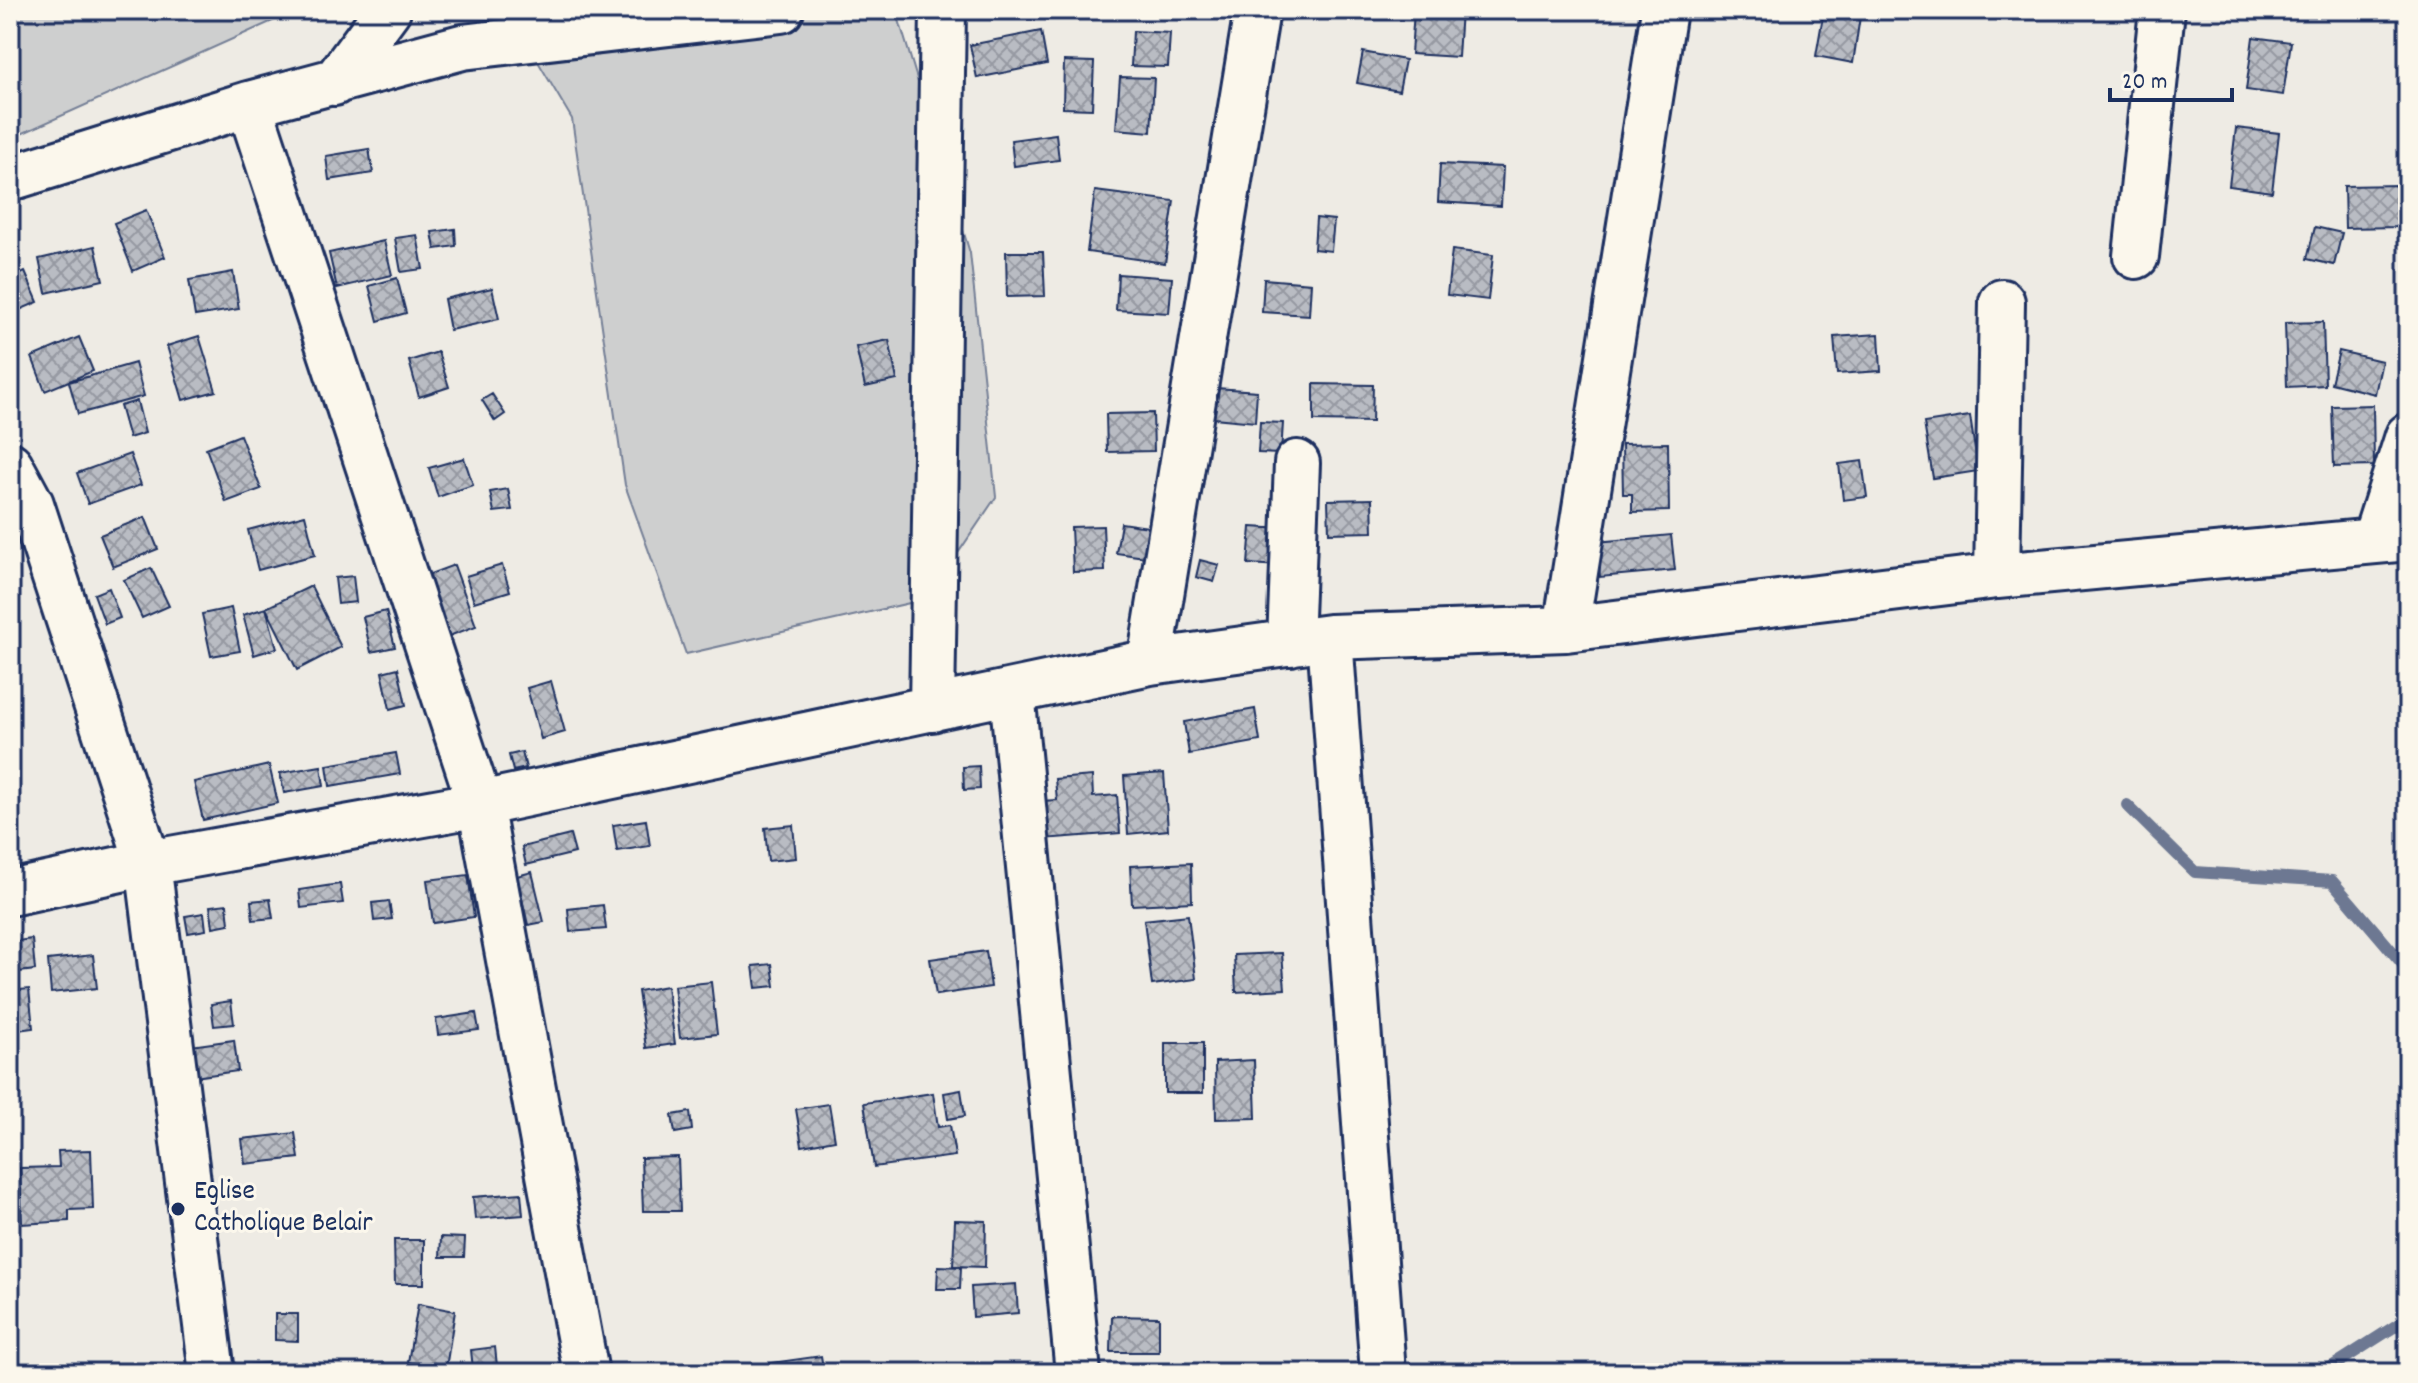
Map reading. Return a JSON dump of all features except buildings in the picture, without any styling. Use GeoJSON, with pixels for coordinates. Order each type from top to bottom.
{"type":"FeatureCollection","features":[{"type":"Feature","properties":{"kind":"street"},"geometry":{"type":"LineString","coordinates":[[334,83],[388,10]]}},
{"type":"Feature","properties":{"kind":"street"},"geometry":{"type":"LineString","coordinates":[[10,178],[249,104],[462,47],[781,10]]}},
{"type":"Feature","properties":{"kind":"street"},"geometry":{"type":"LineString","coordinates":[[932,709],[943,10]]}},
{"type":"Feature","properties":{"kind":"street"},"geometry":{"type":"LineString","coordinates":[[1150,662],[1257,10]]}},
{"type":"Feature","properties":{"kind":"street"},"geometry":{"type":"LineString","coordinates":[[1566,629],[1664,10]]}},
{"type":"Feature","properties":{"kind":"street"},"geometry":{"type":"LineString","coordinates":[[2136,256],[2162,10]]}},
{"type":"Feature","properties":{"kind":"street"},"geometry":{"type":"LineString","coordinates":[[249,104],[480,804],[586,1373]]}},
{"type":"Feature","properties":{"kind":"street"},"geometry":{"type":"LineString","coordinates":[[1997,576],[2002,302]]}},
{"type":"Feature","properties":{"kind":"street"},"geometry":{"type":"LineString","coordinates":[[10,893],[148,863],[480,804],[1150,662],[1310,640],[1566,629],[1997,576],[2392,539],[2408,436]]}},
{"type":"Feature","properties":{"kind":"street"},"geometry":{"type":"LineString","coordinates":[[1297,463],[1310,640],[1383,1373]]}},
{"type":"Feature","properties":{"kind":"street"},"geometry":{"type":"LineString","coordinates":[[10,465],[31,504],[148,863],[212,1373]]}},
{"type":"Feature","properties":{"kind":"street"},"geometry":{"type":"LineString","coordinates":[[1012,692],[1078,1373]]}},
{"type":"Feature","properties":{"kind":"shaded area"},"geometry":{"type":"Polygon","coordinates":[[[10,10],[297,10],[10,139],[10,10]]]}},
{"type":"Feature","properties":{"kind":"shaded area"},"geometry":{"type":"Polygon","coordinates":[[[498,10],[896,10],[970,253],[996,497],[927,599],[686,654],[625,485],[572,119],[511,16],[498,10]]]}},
{"type":"Feature","properties":{"kind":"waterway"},"geometry":{"type":"LineString","coordinates":[[2127,805],[2195,872],[2332,881],[2408,970]]}},
{"type":"Feature","properties":{"kind":"waterway"},"geometry":{"type":"LineString","coordinates":[[2322,1373],[2408,1318]]}},
{"type":"Feature","properties":{"kind":"place","name":"Eglise Catholique Belair"},"geometry":{"type":"Point","coordinates":[178,1209]}}]}
